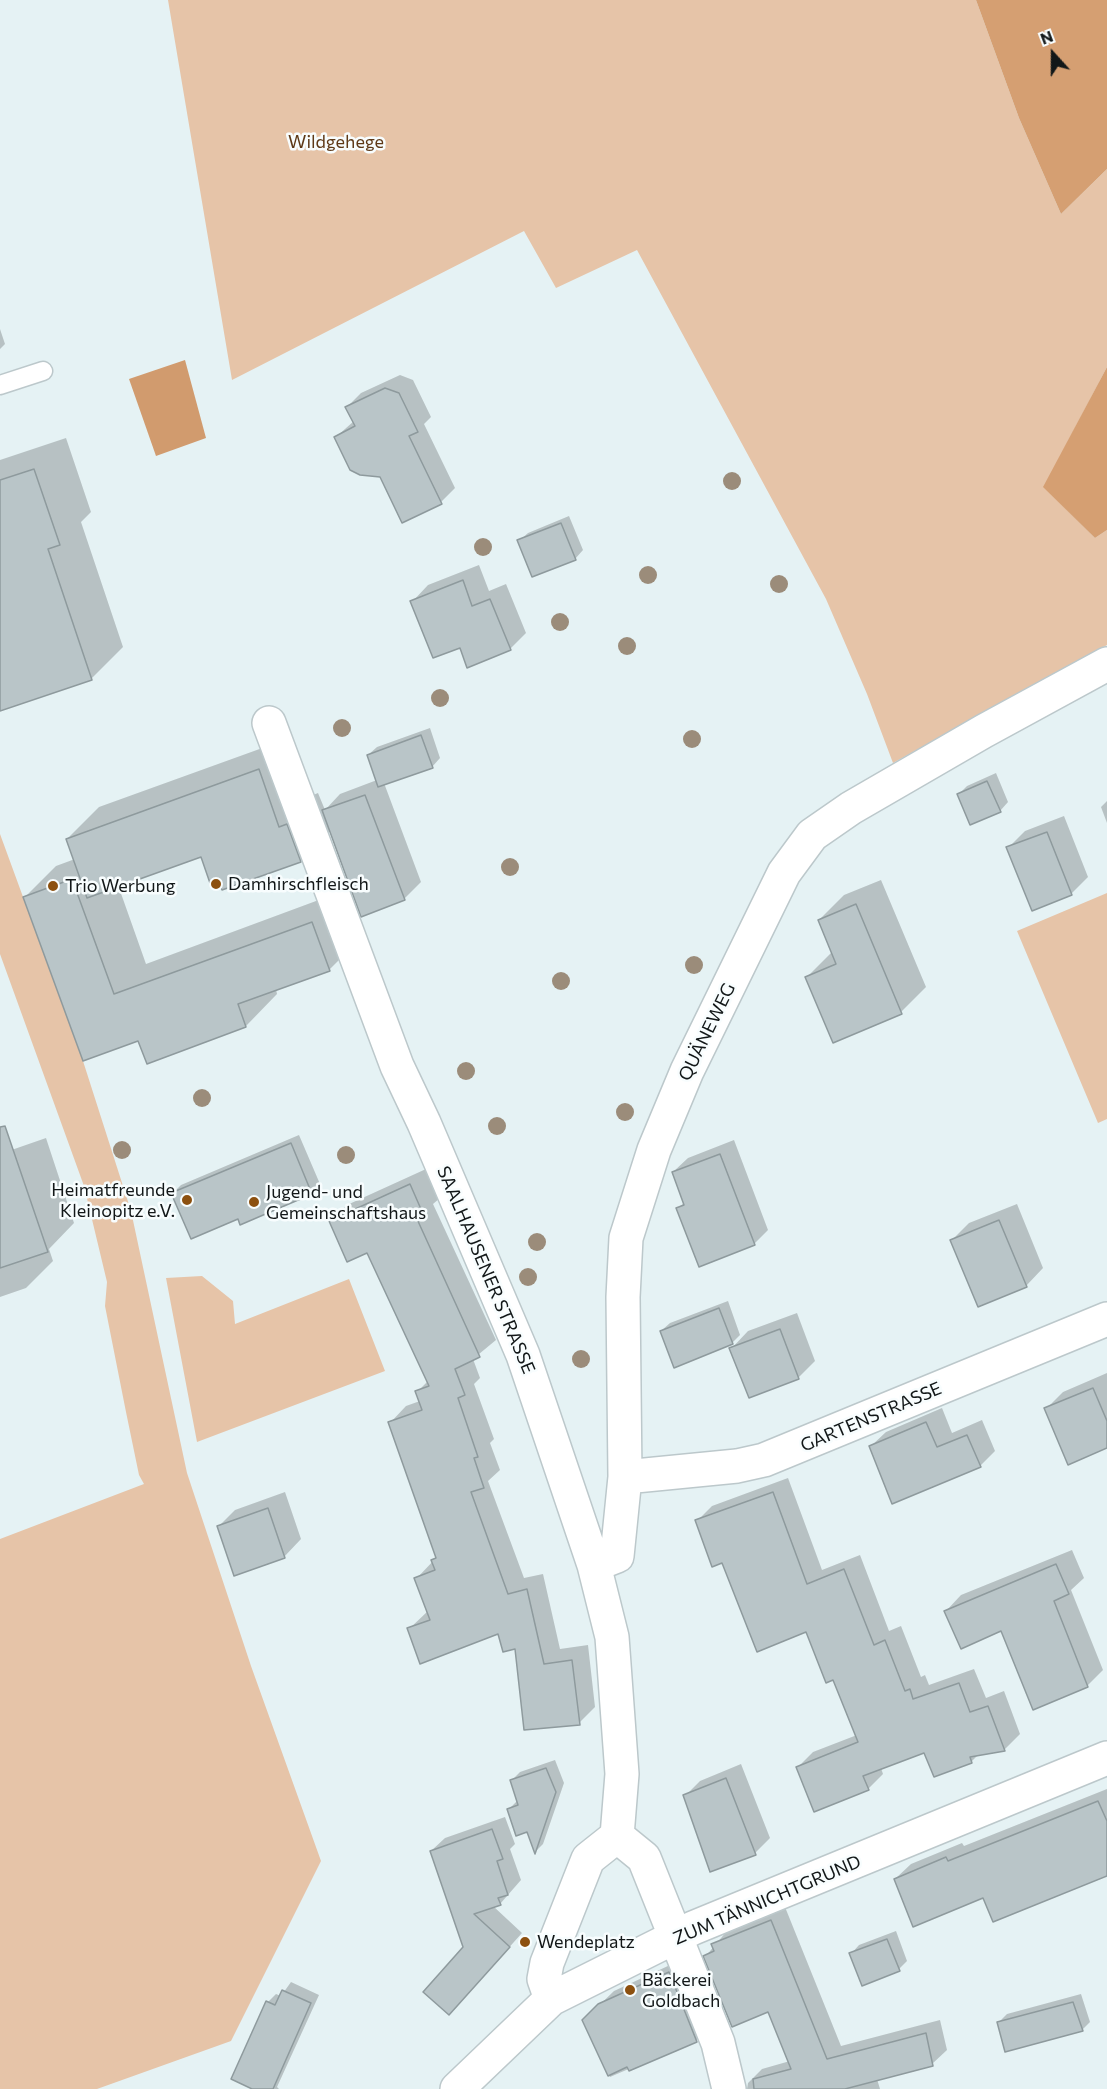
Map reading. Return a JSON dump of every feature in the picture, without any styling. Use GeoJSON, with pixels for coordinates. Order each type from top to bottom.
{"type":"FeatureCollection","features":[{"type":"Feature","properties":{"kind":"street","name":"QUÄNEWEG"},"geometry":{"type":"LineString","coordinates":[[594,1565],[617,1556],[625,1477],[623,1331],[626,1238],[654,1150],[687,1071],[784,873],[812,835],[851,808],[984,730],[1107,664]]}},
{"type":"Feature","properties":{"kind":"street","name":"SAALHAUSENER STRASSE"},"geometry":{"type":"LineString","coordinates":[[269,723],[397,1066],[424,1123],[523,1355],[594,1565],[612,1637],[622,1774],[617,1836]]}},
{"type":"Feature","properties":{"kind":"street","name":"GARTENSTRASSE"},"geometry":{"type":"LineString","coordinates":[[625,1477],[737,1466],[764,1461],[1107,1319]]}},
{"type":"Feature","properties":{"kind":"street","name":"ZUM TÄNNICHTGRUND"},"geometry":{"type":"LineString","coordinates":[[457,2089],[551,1999],[724,1915],[847,1867],[1107,1758]]}},
{"type":"Feature","properties":{"kind":"street"},"geometry":{"type":"LineString","coordinates":[[551,1999],[544,1979],[547,1963],[588,1859],[617,1836],[644,1857],[718,2043],[729,2089]]}},
{"type":"Feature","properties":{"kind":"lane"},"geometry":{"type":"LineString","coordinates":[[0,385],[43,371]]}},
{"type":"Feature","properties":{"kind":"green space","name":"Wildgehege"},"geometry":{"type":"Polygon","coordinates":[[[168,0],[976,0],[1019,118],[1061,214],[1107,169],[1107,367],[1044,487],[1095,538],[1107,530],[1107,645],[893,763],[867,694],[826,599],[637,250],[556,288],[524,231],[232,380],[168,0]]]}},
{"type":"Feature","properties":{"kind":"green space"},"geometry":{"type":"Polygon","coordinates":[[[0,834],[83,1061],[131,1211],[187,1473],[251,1666],[321,1861],[231,2041],[97,2089],[0,2089],[0,1539],[144,1484],[139,1475],[105,1306],[107,1282],[84,1186],[0,954],[0,834]]]}},
{"type":"Feature","properties":{"kind":"green space"},"geometry":{"type":"Polygon","coordinates":[[[1107,893],[1107,1119],[1098,1123],[1017,931],[1107,893]]]}},
{"type":"Feature","properties":{"kind":"green space"},"geometry":{"type":"Polygon","coordinates":[[[202,1276],[233,1301],[235,1324],[349,1279],[385,1371],[197,1442],[166,1278],[202,1276]]]}},
{"type":"Feature","properties":{"kind":"shaded area"},"geometry":{"type":"Polygon","coordinates":[[[976,0],[1107,0],[1107,169],[1061,214],[1019,118],[976,0]]]}},
{"type":"Feature","properties":{"kind":"shaded area"},"geometry":{"type":"Polygon","coordinates":[[[185,360],[206,438],[156,456],[129,379],[185,360]]]}},
{"type":"Feature","properties":{"kind":"shaded area"},"geometry":{"type":"Polygon","coordinates":[[[1107,367],[1107,530],[1095,538],[1043,487],[1107,367]]]}},
{"type":"Feature","properties":{"kind":"building"},"geometry":{"type":"Polygon","coordinates":[[[385,388],[399,393],[418,432],[409,436],[442,504],[402,523],[380,477],[360,475],[350,470],[334,437],[355,426],[345,407],[385,388]]]}},
{"type":"Feature","properties":{"kind":"building"},"geometry":{"type":"Polygon","coordinates":[[[34,469],[60,545],[48,549],[92,680],[0,711],[0,480],[34,469]]]}},
{"type":"Feature","properties":{"kind":"building"},"geometry":{"type":"Polygon","coordinates":[[[561,523],[576,560],[532,577],[517,540],[561,523]]]}},
{"type":"Feature","properties":{"kind":"building"},"geometry":{"type":"Polygon","coordinates":[[[463,580],[472,606],[490,599],[511,650],[467,668],[460,648],[433,658],[410,601],[463,580]]]}},
{"type":"Feature","properties":{"kind":"building"},"geometry":{"type":"Polygon","coordinates":[[[421,735],[433,768],[378,787],[367,755],[421,735]]]}},
{"type":"Feature","properties":{"kind":"building"},"geometry":{"type":"Polygon","coordinates":[[[259,769],[279,827],[287,824],[301,862],[222,890],[219,883],[211,886],[201,857],[87,898],[66,839],[259,769]]]}},
{"type":"Feature","properties":{"kind":"building"},"geometry":{"type":"Polygon","coordinates":[[[987,781],[1001,812],[970,825],[957,794],[987,781]]]}},
{"type":"Feature","properties":{"kind":"building"},"geometry":{"type":"Polygon","coordinates":[[[365,795],[405,900],[361,917],[322,810],[365,795]]]}},
{"type":"Feature","properties":{"kind":"building"},"geometry":{"type":"Polygon","coordinates":[[[1047,832],[1072,895],[1032,911],[1006,847],[1047,832]]]}},
{"type":"Feature","properties":{"kind":"building"},"geometry":{"type":"Polygon","coordinates":[[[72,879],[114,994],[312,922],[330,971],[238,1004],[246,1027],[147,1064],[138,1041],[83,1061],[23,897],[72,879]]]}},
{"type":"Feature","properties":{"kind":"building"},"geometry":{"type":"Polygon","coordinates":[[[856,904],[902,1014],[833,1043],[805,977],[836,964],[818,920],[856,904]]]}},
{"type":"Feature","properties":{"kind":"building"},"geometry":{"type":"Polygon","coordinates":[[[5,1126],[48,1252],[0,1268],[0,1127],[5,1126]]]}},
{"type":"Feature","properties":{"kind":"building"},"geometry":{"type":"Polygon","coordinates":[[[291,1143],[312,1194],[240,1225],[238,1219],[191,1239],[171,1193],[291,1143]]]}},
{"type":"Feature","properties":{"kind":"building"},"geometry":{"type":"Polygon","coordinates":[[[720,1154],[755,1245],[699,1267],[676,1208],[684,1205],[672,1172],[720,1154]]]}},
{"type":"Feature","properties":{"kind":"building"},"geometry":{"type":"Polygon","coordinates":[[[410,1184],[424,1216],[417,1219],[480,1357],[455,1369],[465,1395],[458,1398],[478,1457],[474,1458],[484,1488],[471,1492],[508,1594],[527,1589],[544,1664],[572,1660],[580,1725],[524,1730],[515,1649],[503,1652],[498,1634],[420,1664],[407,1628],[430,1620],[414,1578],[435,1570],[431,1560],[436,1558],[388,1422],[422,1410],[415,1391],[429,1386],[367,1253],[347,1262],[329,1221],[410,1184]]]}},
{"type":"Feature","properties":{"kind":"building"},"geometry":{"type":"Polygon","coordinates":[[[999,1220],[1027,1287],[978,1307],[950,1240],[999,1220]]]}},
{"type":"Feature","properties":{"kind":"building"},"geometry":{"type":"Polygon","coordinates":[[[719,1308],[733,1344],[674,1368],[660,1331],[719,1308]]]}},
{"type":"Feature","properties":{"kind":"building"},"geometry":{"type":"Polygon","coordinates":[[[780,1329],[799,1379],[749,1398],[729,1348],[780,1329]]]}},
{"type":"Feature","properties":{"kind":"building"},"geometry":{"type":"Polygon","coordinates":[[[1093,1388],[1107,1421],[1107,1448],[1068,1465],[1044,1408],[1093,1388]]]}},
{"type":"Feature","properties":{"kind":"building"},"geometry":{"type":"Polygon","coordinates":[[[926,1422],[937,1447],[967,1435],[981,1467],[892,1504],[869,1446],[926,1422]]]}},
{"type":"Feature","properties":{"kind":"building"},"geometry":{"type":"Polygon","coordinates":[[[773,1492],[807,1584],[844,1569],[874,1645],[885,1640],[905,1691],[910,1689],[913,1699],[959,1683],[970,1712],[988,1706],[1005,1751],[970,1757],[972,1763],[934,1777],[924,1753],[863,1776],[869,1790],[814,1812],[796,1767],[858,1742],[833,1680],[826,1683],[806,1632],[757,1652],[722,1563],[712,1567],[695,1520],[773,1492]]]}},
{"type":"Feature","properties":{"kind":"building"},"geometry":{"type":"Polygon","coordinates":[[[268,1508],[285,1558],[234,1576],[217,1526],[268,1508]]]}},
{"type":"Feature","properties":{"kind":"building"},"geometry":{"type":"Polygon","coordinates":[[[1056,1564],[1069,1594],[1054,1601],[1088,1687],[1033,1710],[1001,1631],[961,1649],[944,1611],[1056,1564]]]}},
{"type":"Feature","properties":{"kind":"building"},"geometry":{"type":"Polygon","coordinates":[[[546,1768],[556,1792],[535,1854],[527,1832],[516,1836],[507,1809],[518,1805],[510,1780],[546,1768]]]}},
{"type":"Feature","properties":{"kind":"building"},"geometry":{"type":"Polygon","coordinates":[[[726,1778],[756,1855],[710,1872],[683,1795],[726,1778]]]}},
{"type":"Feature","properties":{"kind":"building"},"geometry":{"type":"Polygon","coordinates":[[[1098,1801],[1107,1821],[1107,1876],[993,1922],[983,1898],[913,1927],[894,1879],[946,1857],[948,1861],[1098,1801]]]}},
{"type":"Feature","properties":{"kind":"building"},"geometry":{"type":"Polygon","coordinates":[[[492,1829],[503,1859],[497,1861],[508,1895],[498,1898],[501,1905],[474,1914],[510,1947],[449,2015],[423,1992],[463,1947],[430,1851],[492,1829]]]}},
{"type":"Feature","properties":{"kind":"building"},"geometry":{"type":"Polygon","coordinates":[[[771,1920],[827,2059],[926,2033],[933,2066],[845,2089],[754,2089],[753,2079],[791,2069],[768,2012],[732,2027],[703,1956],[714,1951],[711,1944],[771,1920]]]}},
{"type":"Feature","properties":{"kind":"building"},"geometry":{"type":"Polygon","coordinates":[[[887,1939],[900,1971],[862,1986],[849,1953],[887,1939]]]}},
{"type":"Feature","properties":{"kind":"building"},"geometry":{"type":"Polygon","coordinates":[[[669,1972],[697,2042],[629,2071],[627,2067],[608,2076],[582,2020],[598,2004],[669,1972]]]}},
{"type":"Feature","properties":{"kind":"building"},"geometry":{"type":"Polygon","coordinates":[[[282,1990],[311,2003],[273,2089],[252,2089],[231,2079],[266,2001],[275,2005],[282,1990]]]}},
{"type":"Feature","properties":{"kind":"building"},"geometry":{"type":"Polygon","coordinates":[[[1073,2002],[1083,2031],[1005,2052],[997,2022],[1073,2002]]]}},
{"type":"Feature","properties":{"kind":"place","name":"Damhirschfleisch"},"geometry":{"type":"Point","coordinates":[216,884]}},
{"type":"Feature","properties":{"kind":"place","name":"Trio Werbung"},"geometry":{"type":"Point","coordinates":[53,886]}},
{"type":"Feature","properties":{"kind":"place","name":"Heimatfreunde Kleinopitz e.V."},"geometry":{"type":"Point","coordinates":[187,1200]}},
{"type":"Feature","properties":{"kind":"place","name":"Jugend- und Gemeinschaftshaus"},"geometry":{"type":"Point","coordinates":[254,1202]}},
{"type":"Feature","properties":{"kind":"place","name":"Wendeplatz"},"geometry":{"type":"Point","coordinates":[525,1942]}},
{"type":"Feature","properties":{"kind":"place","name":"Bäckerei Goldbach"},"geometry":{"type":"Point","coordinates":[630,1990]}}]}
